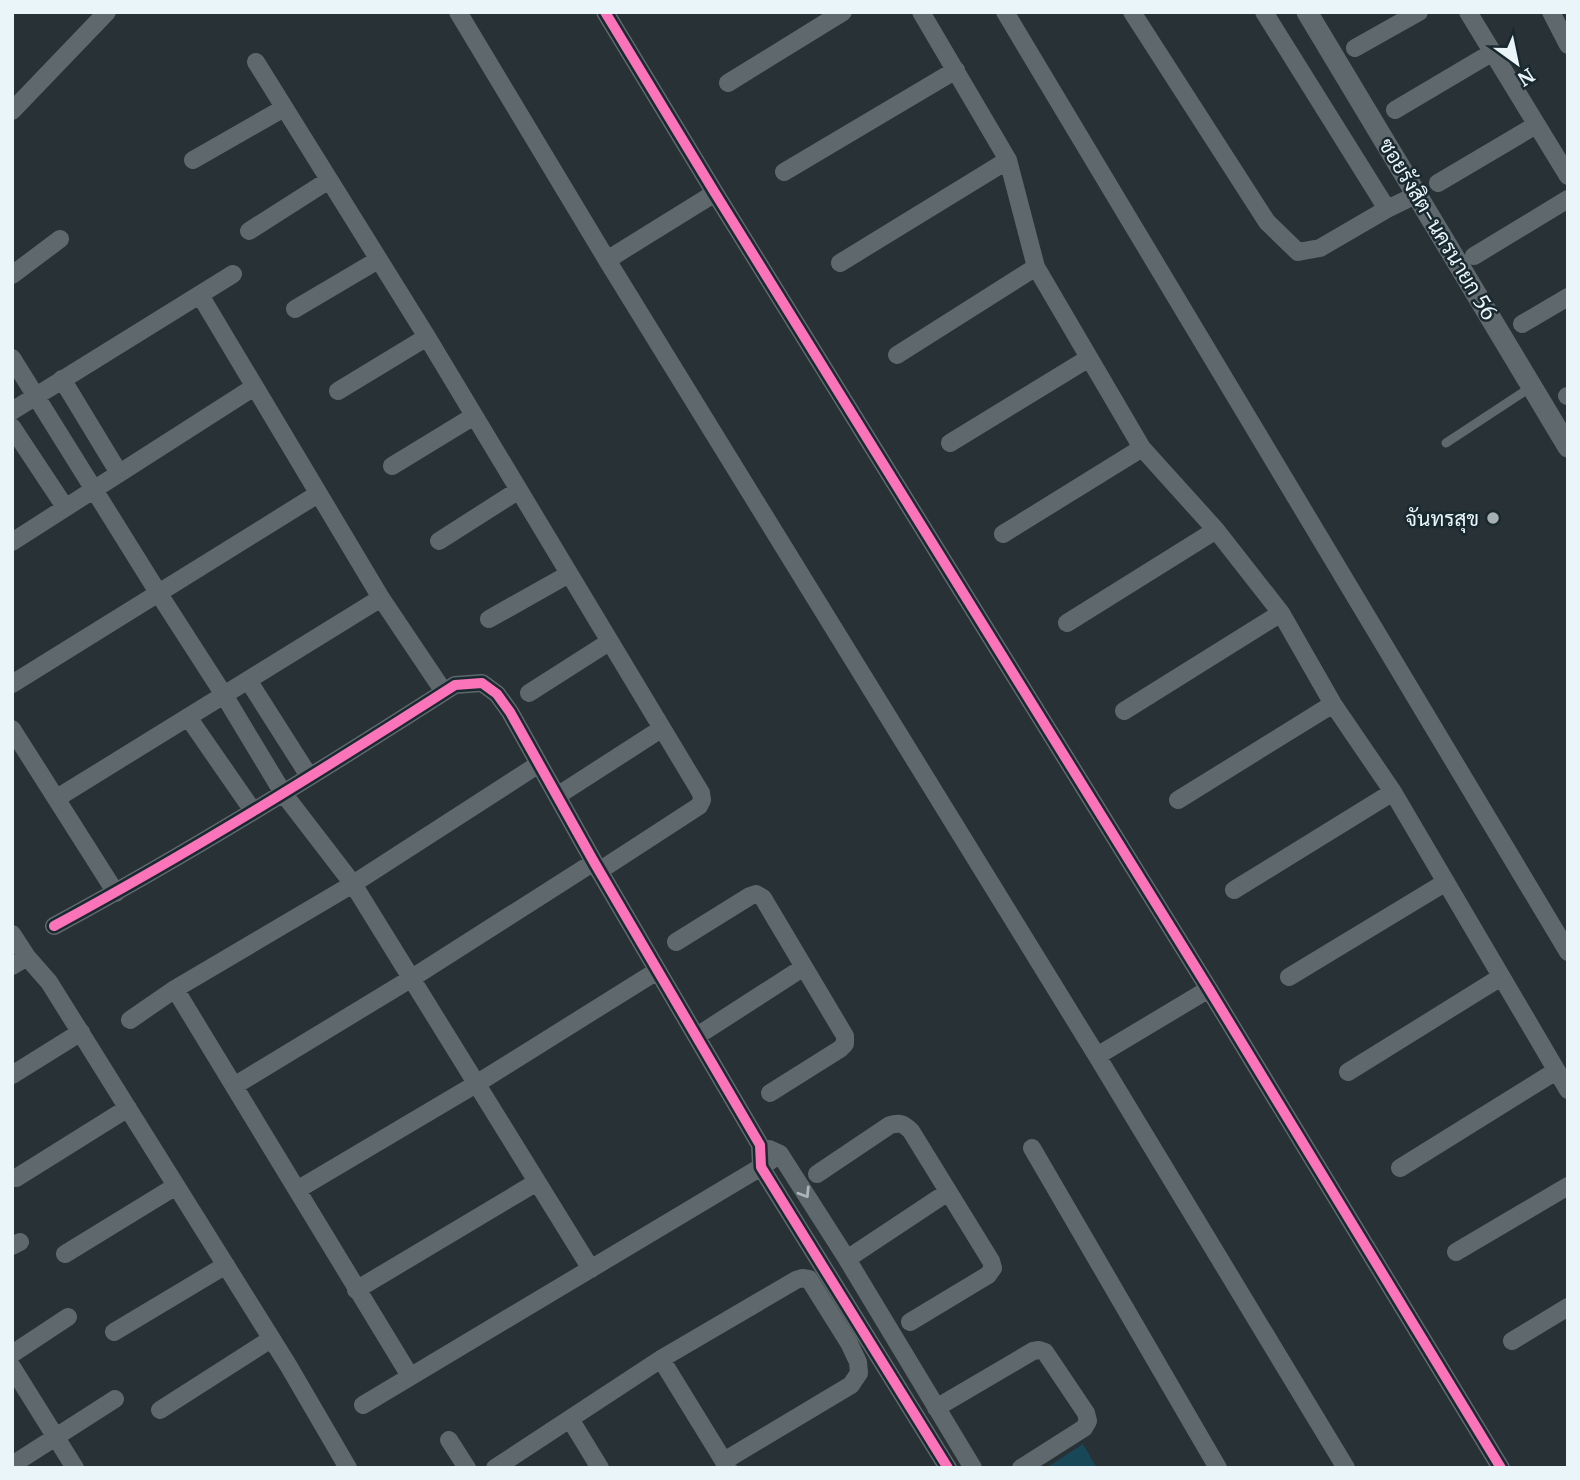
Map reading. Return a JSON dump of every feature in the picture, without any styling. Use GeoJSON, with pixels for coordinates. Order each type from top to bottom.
{"type":"FeatureCollection","features":[{"type":"Feature","properties":{"kind":"street"},"geometry":{"type":"LineString","coordinates":[[12,111],[107,12]]}},
{"type":"Feature","properties":{"kind":"street"},"geometry":{"type":"LineString","coordinates":[[458,12],[1346,1468]]}},
{"type":"Feature","properties":{"kind":"street"},"geometry":{"type":"LineString","coordinates":[[605,12],[1502,1468]]}},
{"type":"Feature","properties":{"kind":"street"},"geometry":{"type":"LineString","coordinates":[[728,83],[843,12]]}},
{"type":"Feature","properties":{"kind":"street"},"geometry":{"type":"LineString","coordinates":[[921,12],[1008,160],[1036,267],[1142,448],[1216,530],[1281,613],[1333,704],[1393,792],[1568,1090]]}},
{"type":"Feature","properties":{"kind":"street"},"geometry":{"type":"LineString","coordinates":[[1005,12],[1568,952]]}},
{"type":"Feature","properties":{"kind":"street"},"geometry":{"type":"LineString","coordinates":[[1132,12],[1266,222],[1298,252],[1320,248],[1416,195]]}},
{"type":"Feature","properties":{"kind":"street"},"geometry":{"type":"LineString","coordinates":[[1264,12],[1387,209]]}},
{"type":"Feature","properties":{"kind":"street","name":"ซอยรังสิต-นครนายก 56"},"geometry":{"type":"LineString","coordinates":[[1307,12],[1568,447]]}},
{"type":"Feature","properties":{"kind":"street"},"geometry":{"type":"LineString","coordinates":[[1354,48],[1419,12]]}},
{"type":"Feature","properties":{"kind":"street"},"geometry":{"type":"LineString","coordinates":[[1468,12],[1568,176]]}},
{"type":"Feature","properties":{"kind":"street"},"geometry":{"type":"LineString","coordinates":[[1551,12],[1568,45]]}},
{"type":"Feature","properties":{"kind":"street"},"geometry":{"type":"LineString","coordinates":[[1395,110],[1493,52]]}},
{"type":"Feature","properties":{"kind":"street"},"geometry":{"type":"LineString","coordinates":[[234,1087],[699,806],[702,800],[701,793],[427,337],[256,62]]}},
{"type":"Feature","properties":{"kind":"street"},"geometry":{"type":"LineString","coordinates":[[784,172],[956,70]]}},
{"type":"Feature","properties":{"kind":"street"},"geometry":{"type":"LineString","coordinates":[[193,160],[284,108]]}},
{"type":"Feature","properties":{"kind":"street"},"geometry":{"type":"LineString","coordinates":[[1438,183],[1536,125]]}},
{"type":"Feature","properties":{"kind":"street"},"geometry":{"type":"LineString","coordinates":[[840,263],[1008,160]]}},
{"type":"Feature","properties":{"kind":"street"},"geometry":{"type":"LineString","coordinates":[[249,231],[329,180]]}},
{"type":"Feature","properties":{"kind":"street"},"geometry":{"type":"LineString","coordinates":[[607,260],[715,193]]}},
{"type":"Feature","properties":{"kind":"street"},"geometry":{"type":"LineString","coordinates":[[1474,256],[1568,200]]}},
{"type":"Feature","properties":{"kind":"street"},"geometry":{"type":"LineString","coordinates":[[12,275],[60,239]]}},
{"type":"Feature","properties":{"kind":"street"},"geometry":{"type":"LineString","coordinates":[[295,309],[378,260]]}},
{"type":"Feature","properties":{"kind":"street"},"geometry":{"type":"LineString","coordinates":[[897,355],[1036,267]]}},
{"type":"Feature","properties":{"kind":"street"},"geometry":{"type":"LineString","coordinates":[[12,411],[233,274]]}},
{"type":"Feature","properties":{"kind":"street"},"geometry":{"type":"LineString","coordinates":[[200,295],[318,494],[444,692]]}},
{"type":"Feature","properties":{"kind":"street"},"geometry":{"type":"LineString","coordinates":[[1521,324],[1568,297]]}},
{"type":"Feature","properties":{"kind":"street"},"geometry":{"type":"LineString","coordinates":[[338,391],[427,337]]}},
{"type":"Feature","properties":{"kind":"street"},"geometry":{"type":"LineString","coordinates":[[12,358],[224,695],[282,793],[353,884],[591,1269]]}},
{"type":"Feature","properties":{"kind":"street"},"geometry":{"type":"LineString","coordinates":[[950,443],[1088,358]]}},
{"type":"Feature","properties":{"kind":"street"},"geometry":{"type":"LineString","coordinates":[[62,379],[119,473]]}},
{"type":"Feature","properties":{"kind":"street"},"geometry":{"type":"LineString","coordinates":[[12,542],[254,387]]}},
{"type":"Feature","properties":{"kind":"street"},"geometry":{"type":"LineString","coordinates":[[392,466],[474,416]]}},
{"type":"Feature","properties":{"kind":"street"},"geometry":{"type":"LineString","coordinates":[[12,427],[65,507]]}},
{"type":"Feature","properties":{"kind":"street"},"geometry":{"type":"LineString","coordinates":[[1003,534],[1142,448]]}},
{"type":"Feature","properties":{"kind":"street"},"geometry":{"type":"LineString","coordinates":[[439,541],[519,491]]}},
{"type":"Feature","properties":{"kind":"street"},"geometry":{"type":"LineString","coordinates":[[12,684],[318,494]]}},
{"type":"Feature","properties":{"kind":"street"},"geometry":{"type":"LineString","coordinates":[[1067,623],[1216,530]]}},
{"type":"Feature","properties":{"kind":"street"},"geometry":{"type":"LineString","coordinates":[[489,619],[569,574]]}},
{"type":"Feature","properties":{"kind":"street"},"geometry":{"type":"LineString","coordinates":[[57,798],[382,598]]}},
{"type":"Feature","properties":{"kind":"street"},"geometry":{"type":"LineString","coordinates":[[1124,711],[1281,613]]}},
{"type":"Feature","properties":{"kind":"street"},"geometry":{"type":"LineString","coordinates":[[528,693],[609,642]]}},
{"type":"Feature","properties":{"kind":"street"},"geometry":{"type":"LineString","coordinates":[[248,680],[309,776]]}},
{"type":"Feature","properties":{"kind":"street"},"geometry":{"type":"LineString","coordinates":[[54,926],[116,893],[253,811],[455,685],[482,683],[497,694],[522,732],[657,971],[760,1145],[761,1167],[946,1467],[969,1461],[780,1154],[760,1145]]}},
{"type":"Feature","properties":{"kind":"street"},"geometry":{"type":"LineString","coordinates":[[1178,800],[1333,704]]}},
{"type":"Feature","properties":{"kind":"street"},"geometry":{"type":"LineString","coordinates":[[188,717],[253,811]]}},
{"type":"Feature","properties":{"kind":"street"},"geometry":{"type":"LineString","coordinates":[[12,729],[116,893]]}},
{"type":"Feature","properties":{"kind":"street"},"geometry":{"type":"LineString","coordinates":[[557,796],[661,729]]}},
{"type":"Feature","properties":{"kind":"street"},"geometry":{"type":"LineString","coordinates":[[130,1020],[175,989],[353,884],[539,764]]}},
{"type":"Feature","properties":{"kind":"street"},"geometry":{"type":"LineString","coordinates":[[1234,890],[1393,792]]}},
{"type":"Feature","properties":{"kind":"street"},"geometry":{"type":"LineString","coordinates":[[1289,977],[1446,882]]}},
{"type":"Feature","properties":{"kind":"street"},"geometry":{"type":"LineString","coordinates":[[676,942],[750,895],[756,894],[763,898],[845,1036],[845,1044],[840,1049],[770,1093]]}},
{"type":"Feature","properties":{"kind":"street"},"geometry":{"type":"LineString","coordinates":[[12,934],[20,962],[49,982],[226,1265],[348,1468]]}},
{"type":"Feature","properties":{"kind":"street"},"geometry":{"type":"LineString","coordinates":[[697,1036],[804,967]]}},
{"type":"Feature","properties":{"kind":"street"},"geometry":{"type":"LineString","coordinates":[[297,1190],[476,1084],[657,971]]}},
{"type":"Feature","properties":{"kind":"street"},"geometry":{"type":"LineString","coordinates":[[1348,1072],[1501,977]]}},
{"type":"Feature","properties":{"kind":"street"},"geometry":{"type":"LineString","coordinates":[[175,989],[410,1376]]}},
{"type":"Feature","properties":{"kind":"street"},"geometry":{"type":"LineString","coordinates":[[1097,1056],[1209,989]]}},
{"type":"Feature","properties":{"kind":"street"},"geometry":{"type":"LineString","coordinates":[[12,1075],[81,1032]]}},
{"type":"Feature","properties":{"kind":"street"},"geometry":{"type":"LineString","coordinates":[[1400,1168],[1556,1071]]}},
{"type":"Feature","properties":{"kind":"street"},"geometry":{"type":"LineString","coordinates":[[16,1178],[128,1108]]}},
{"type":"Feature","properties":{"kind":"street"},"geometry":{"type":"LineString","coordinates":[[817,1174],[890,1125],[898,1123],[911,1131],[993,1268],[988,1275],[910,1322]]}},
{"type":"Feature","properties":{"kind":"street"},"geometry":{"type":"LineString","coordinates":[[1032,1147],[1218,1468]]}},
{"type":"Feature","properties":{"kind":"street"},"geometry":{"type":"LineString","coordinates":[[363,1405],[780,1154]]}},
{"type":"Feature","properties":{"kind":"street"},"geometry":{"type":"LineString","coordinates":[[356,1290],[537,1182]]}},
{"type":"Feature","properties":{"kind":"street"},"geometry":{"type":"LineString","coordinates":[[65,1254],[176,1186]]}},
{"type":"Feature","properties":{"kind":"street"},"geometry":{"type":"LineString","coordinates":[[1456,1252],[1568,1186]]}},
{"type":"Feature","properties":{"kind":"street"},"geometry":{"type":"LineString","coordinates":[[847,1259],[948,1192]]}},
{"type":"Feature","properties":{"kind":"street"},"geometry":{"type":"LineString","coordinates":[[114,1332],[226,1265]]}},
{"type":"Feature","properties":{"kind":"street"},"geometry":{"type":"LineString","coordinates":[[495,1468],[661,1359],[803,1278],[808,1279],[849,1343],[858,1362],[859,1373],[852,1385],[726,1465],[661,1359]]}},
{"type":"Feature","properties":{"kind":"street"},"geometry":{"type":"LineString","coordinates":[[1512,1341],[1568,1307]]}},
{"type":"Feature","properties":{"kind":"street"},"geometry":{"type":"LineString","coordinates":[[12,1354],[68,1317]]}},
{"type":"Feature","properties":{"kind":"street"},"geometry":{"type":"LineString","coordinates":[[160,1410],[271,1339]]}},
{"type":"Feature","properties":{"kind":"street"},"geometry":{"type":"LineString","coordinates":[[936,1408],[1033,1351],[1045,1352],[1086,1413],[1088,1422],[1084,1428],[1021,1468]]}},
{"type":"Feature","properties":{"kind":"street"},"geometry":{"type":"LineString","coordinates":[[12,1367],[75,1468]]}},
{"type":"Feature","properties":{"kind":"street"},"geometry":{"type":"LineString","coordinates":[[12,1465],[115,1399]]}},
{"type":"Feature","properties":{"kind":"street"},"geometry":{"type":"LineString","coordinates":[[570,1419],[600,1468]]}},
{"type":"Feature","properties":{"kind":"street"},"geometry":{"type":"LineString","coordinates":[[449,1440],[467,1468]]}},
{"type":"Feature","properties":{"kind":"lane"},"geometry":{"type":"LineString","coordinates":[[1446,443],[1532,386]]}},
{"type":"Feature","properties":{"kind":"shaded area"},"geometry":{"type":"Polygon","coordinates":[[[1083,1444],[1097,1468],[1046,1468],[1083,1444]]]}},
{"type":"Feature","properties":{"kind":"cycle path"},"geometry":{"type":"LineString","coordinates":[[605,12],[1209,989],[1501,1468]]}},
{"type":"Feature","properties":{"kind":"cycle path"},"geometry":{"type":"LineString","coordinates":[[54,926],[257,809],[455,685],[482,683],[497,694],[510,712],[594,862],[760,1145],[761,1167],[948,1468]]}},
{"type":"Feature","properties":{"kind":"place","name":"จันทรสุข"},"geometry":{"type":"Point","coordinates":[1493,518]}}]}
